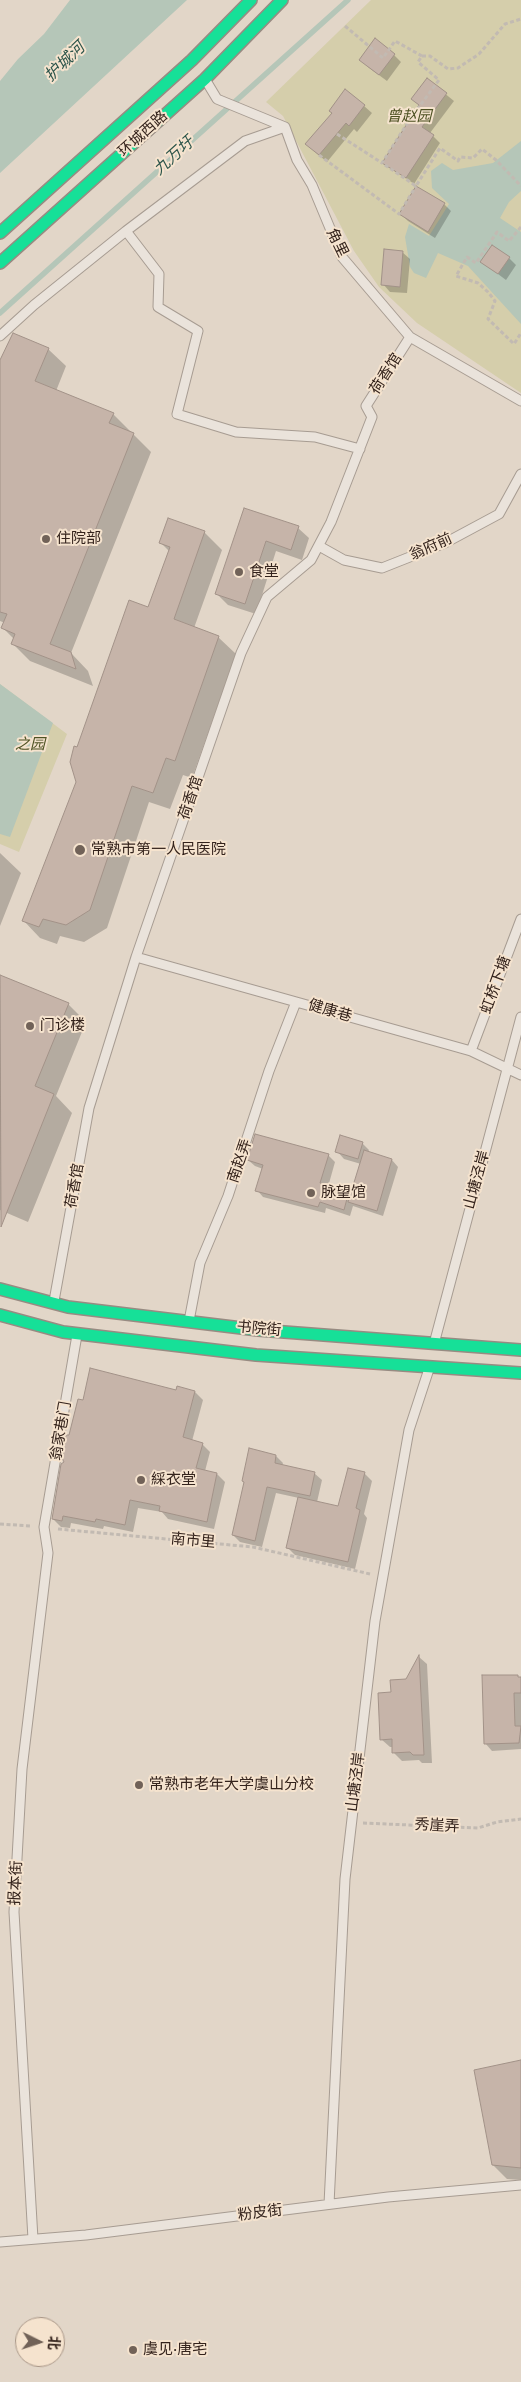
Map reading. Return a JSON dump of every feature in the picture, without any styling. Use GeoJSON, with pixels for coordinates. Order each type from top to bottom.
{"type":"FeatureCollection","features":[{"type":"Feature","properties":{"kind":"main road","name":"环城西路"},"geometry":{"type":"LineString","coordinates":[[0,263],[198,70],[251,0]]}},
{"type":"Feature","properties":{"kind":"main road","name":"环城西路"},"geometry":{"type":"LineString","coordinates":[[0,233],[282,0]]}},
{"type":"Feature","properties":{"kind":"main road","name":"书院街"},"geometry":{"type":"LineString","coordinates":[[0,1289],[68,1307],[189,1322],[258,1330],[521,1350]]}},
{"type":"Feature","properties":{"kind":"main road","name":"书院街"},"geometry":{"type":"LineString","coordinates":[[0,1315],[63,1332],[256,1355],[521,1373]]}},
{"type":"Feature","properties":{"kind":"lane"},"geometry":{"type":"LineString","coordinates":[[198,70],[217,99],[285,127]]}},
{"type":"Feature","properties":{"kind":"lane"},"geometry":{"type":"LineString","coordinates":[[0,336],[34,305],[126,231],[246,141],[285,127]]}},
{"type":"Feature","properties":{"kind":"lane","name":"角里"},"geometry":{"type":"LineString","coordinates":[[285,127],[297,160],[312,185],[342,257],[410,337],[521,401]]}},
{"type":"Feature","properties":{"kind":"lane"},"geometry":{"type":"LineString","coordinates":[[126,231],[159,274],[158,307],[198,331],[177,414],[236,432],[315,437],[360,449]]}},
{"type":"Feature","properties":{"kind":"lane","name":"荷香馆"},"geometry":{"type":"LineString","coordinates":[[54,1303],[89,1108],[136,957],[240,653],[267,597],[311,560],[331,522],[372,417],[366,406],[410,337]]}},
{"type":"Feature","properties":{"kind":"lane","name":"翁府前"},"geometry":{"type":"LineString","coordinates":[[318,546],[344,560],[382,568],[445,542],[500,514],[521,474]]}},
{"type":"Feature","properties":{"kind":"lane","name":"虹桥下塘"},"geometry":{"type":"LineString","coordinates":[[471,1052],[521,919]]}},
{"type":"Feature","properties":{"kind":"lane","name":"健康巷"},"geometry":{"type":"LineString","coordinates":[[136,957],[471,1052],[521,1075]]}},
{"type":"Feature","properties":{"kind":"lane","name":"南赵弄"},"geometry":{"type":"LineString","coordinates":[[189,1322],[200,1262],[228,1196],[269,1071],[296,1002]]}},
{"type":"Feature","properties":{"kind":"lane","name":"山塘泾岸"},"geometry":{"type":"LineString","coordinates":[[434,1343],[521,1017]]}},
{"type":"Feature","properties":{"kind":"lane","name":"翁家巷门"},"geometry":{"type":"LineString","coordinates":[[44,1527],[78,1334]]}},
{"type":"Feature","properties":{"kind":"lane","name":"山塘泾岸"},"geometry":{"type":"LineString","coordinates":[[329,2204],[345,1879],[375,1622],[408,1430],[430,1366]]}},
{"type":"Feature","properties":{"kind":"lane","name":"报本街"},"geometry":{"type":"LineString","coordinates":[[33,2239],[14,1912],[22,1769],[48,1553],[44,1527]]}},
{"type":"Feature","properties":{"kind":"lane","name":"粉皮街"},"geometry":{"type":"LineString","coordinates":[[0,2242],[86,2235],[329,2204],[521,2185]]}},
{"type":"Feature","properties":{"kind":"path"},"geometry":{"type":"LineString","coordinates":[[345,26],[383,58],[395,41],[422,56],[430,56],[448,69],[458,68],[479,54],[505,24],[521,19]]}},
{"type":"Feature","properties":{"kind":"path"},"geometry":{"type":"LineString","coordinates":[[382,162],[410,119],[439,80],[418,62],[422,56]]}},
{"type":"Feature","properties":{"kind":"path"},"geometry":{"type":"LineString","coordinates":[[337,134],[416,186]]}},
{"type":"Feature","properties":{"kind":"path"},"geometry":{"type":"LineString","coordinates":[[319,156],[399,214],[440,148],[458,161],[460,157],[473,158],[482,149],[496,160],[521,186]]}},
{"type":"Feature","properties":{"kind":"path"},"geometry":{"type":"LineString","coordinates":[[521,227],[509,241],[497,232],[476,263],[467,257],[456,276],[478,283],[488,292],[495,301],[488,319],[514,344],[521,333]]}},
{"type":"Feature","properties":{"kind":"path","name":"南市里"},"geometry":{"type":"LineString","coordinates":[[0,1524],[253,1547],[383,1577]]}},
{"type":"Feature","properties":{"kind":"path","name":"秀崖弄"},"geometry":{"type":"LineString","coordinates":[[351,1822],[478,1828],[521,1818]]}},
{"type":"Feature","properties":{"kind":"green space","name":"曾赵园"},"geometry":{"type":"Polygon","coordinates":[[[371,0],[521,0],[521,393],[417,323],[379,287],[354,251],[283,116],[266,102],[371,0]]]}},
{"type":"Feature","properties":{"kind":"green space","name":"之园"},"geometry":{"type":"Polygon","coordinates":[[[0,684],[67,734],[19,852],[0,844],[0,684]]]}},
{"type":"Feature","properties":{"kind":"water","name":"护城河"},"geometry":{"type":"Polygon","coordinates":[[[70,0],[187,0],[0,173],[0,81],[18,59],[44,34],[70,0]]]}},
{"type":"Feature","properties":{"kind":"water"},"geometry":{"type":"Polygon","coordinates":[[[521,141],[521,191],[509,202],[500,218],[521,232],[521,324],[468,266],[438,253],[426,278],[414,273],[410,267],[405,237],[409,224],[429,236],[449,204],[432,188],[431,171],[442,163],[453,170],[493,163],[521,141]]]}},
{"type":"Feature","properties":{"kind":"water","name":"之园"},"geometry":{"type":"Polygon","coordinates":[[[0,684],[53,723],[10,837],[0,834],[0,684]]]}},
{"type":"Feature","properties":{"kind":"building"},"geometry":{"type":"Polygon","coordinates":[[[375,38],[395,54],[379,75],[359,60],[375,38]]]}},
{"type":"Feature","properties":{"kind":"building"},"geometry":{"type":"Polygon","coordinates":[[[427,78],[447,93],[422,127],[434,135],[406,178],[382,163],[419,105],[411,99],[427,78]]]}},
{"type":"Feature","properties":{"kind":"building"},"geometry":{"type":"Polygon","coordinates":[[[345,89],[365,105],[349,126],[346,123],[319,155],[305,144],[332,113],[329,111],[345,89]]]}},
{"type":"Feature","properties":{"kind":"building"},"geometry":{"type":"Polygon","coordinates":[[[416,186],[445,203],[428,232],[399,214],[416,186]]]}},
{"type":"Feature","properties":{"kind":"building"},"geometry":{"type":"Polygon","coordinates":[[[492,245],[510,257],[498,274],[480,262],[492,245]]]}},
{"type":"Feature","properties":{"kind":"building"},"geometry":{"type":"Polygon","coordinates":[[[384,249],[403,251],[400,287],[381,285],[384,249]]]}},
{"type":"Feature","properties":{"kind":"building","name":"住院部"},"geometry":{"type":"Polygon","coordinates":[[[13,333],[49,348],[35,381],[114,413],[109,423],[134,433],[50,644],[71,652],[76,669],[11,644],[15,634],[1,628],[7,614],[0,612],[0,360],[13,333]]]}},
{"type":"Feature","properties":{"kind":"building","name":"食堂"},"geometry":{"type":"Polygon","coordinates":[[[244,508],[299,526],[291,550],[266,541],[245,604],[215,594],[244,508]]]}},
{"type":"Feature","properties":{"kind":"building"},"geometry":{"type":"Polygon","coordinates":[[[168,518],[205,531],[174,619],[219,636],[175,761],[166,758],[153,793],[132,786],[90,910],[66,925],[43,919],[39,927],[22,921],[76,782],[70,762],[74,746],[77,747],[129,600],[148,607],[170,547],[159,543],[168,518]]]}},
{"type":"Feature","properties":{"kind":"building"},"geometry":{"type":"Polygon","coordinates":[[[0,975],[69,1003],[35,1086],[54,1094],[1,1227],[0,975]]]}},
{"type":"Feature","properties":{"kind":"building"},"geometry":{"type":"Polygon","coordinates":[[[255,1134],[329,1154],[320,1183],[349,1191],[344,1210],[320,1202],[318,1207],[255,1191],[263,1165],[247,1160],[255,1134]]]}},
{"type":"Feature","properties":{"kind":"building"},"geometry":{"type":"Polygon","coordinates":[[[340,1135],[363,1142],[358,1159],[335,1152],[340,1135]]]}},
{"type":"Feature","properties":{"kind":"building"},"geometry":{"type":"Polygon","coordinates":[[[364,1150],[392,1159],[377,1211],[348,1202],[364,1150]]]}},
{"type":"Feature","properties":{"kind":"building"},"geometry":{"type":"Polygon","coordinates":[[[90,1368],[176,1390],[177,1386],[195,1391],[183,1437],[203,1443],[196,1468],[217,1473],[207,1522],[159,1511],[160,1506],[130,1500],[125,1525],[96,1519],[95,1522],[63,1516],[62,1521],[52,1519],[61,1464],[64,1462],[62,1458],[66,1435],[69,1435],[78,1399],[83,1400],[90,1368]]]}},
{"type":"Feature","properties":{"kind":"building"},"geometry":{"type":"Polygon","coordinates":[[[249,1448],[276,1455],[275,1463],[315,1472],[310,1496],[267,1487],[255,1541],[232,1535],[244,1482],[242,1481],[249,1448]]]}},
{"type":"Feature","properties":{"kind":"building"},"geometry":{"type":"Polygon","coordinates":[[[348,1468],[365,1472],[356,1508],[360,1510],[348,1562],[286,1548],[298,1497],[338,1506],[348,1468]]]}},
{"type":"Feature","properties":{"kind":"building"},"geometry":{"type":"Polygon","coordinates":[[[419,1655],[424,1755],[413,1755],[410,1752],[392,1753],[392,1739],[380,1740],[378,1693],[391,1692],[390,1680],[406,1679],[419,1655]]]}},
{"type":"Feature","properties":{"kind":"building"},"geometry":{"type":"Polygon","coordinates":[[[482,1675],[518,1675],[518,1677],[521,1677],[521,1693],[514,1693],[515,1726],[521,1726],[519,1743],[484,1744],[482,1675]]]}},
{"type":"Feature","properties":{"kind":"building"},"geometry":{"type":"Polygon","coordinates":[[[521,2060],[521,2168],[492,2165],[474,2070],[521,2060]]]}},
{"type":"Feature","properties":{"kind":"waterway","name":"九万圩"},"geometry":{"type":"LineString","coordinates":[[0,313],[348,0]]}},
{"type":"Feature","properties":{"kind":"traffic: fast"},"geometry":{"type":"LineString","coordinates":[[0,233],[192,60],[251,0]]}},
{"type":"Feature","properties":{"kind":"traffic: fast"},"geometry":{"type":"LineString","coordinates":[[0,263],[205,79],[282,0]]}},
{"type":"Feature","properties":{"kind":"traffic: fast"},"geometry":{"type":"LineString","coordinates":[[0,1289],[68,1307],[258,1330],[521,1350]]}},
{"type":"Feature","properties":{"kind":"traffic: fast"},"geometry":{"type":"LineString","coordinates":[[0,1315],[63,1332],[256,1355],[521,1373]]}},
{"type":"Feature","properties":{"kind":"place","name":"住院部"},"geometry":{"type":"Point","coordinates":[46,539]}},
{"type":"Feature","properties":{"kind":"place","name":"食堂"},"geometry":{"type":"Point","coordinates":[239,572]}},
{"type":"Feature","properties":{"kind":"place","name":"常熟市第一人民医院"},"geometry":{"type":"Point","coordinates":[80,850]}},
{"type":"Feature","properties":{"kind":"place","name":"门诊楼"},"geometry":{"type":"Point","coordinates":[30,1026]}},
{"type":"Feature","properties":{"kind":"place","name":"脉望馆"},"geometry":{"type":"Point","coordinates":[311,1193]}},
{"type":"Feature","properties":{"kind":"place","name":"綵衣堂"},"geometry":{"type":"Point","coordinates":[141,1480]}},
{"type":"Feature","properties":{"kind":"place","name":"常熟市老年大学虞山分校"},"geometry":{"type":"Point","coordinates":[139,1785]}},
{"type":"Feature","properties":{"kind":"place","name":"虞见·唐宅"},"geometry":{"type":"Point","coordinates":[133,2350]}}]}
